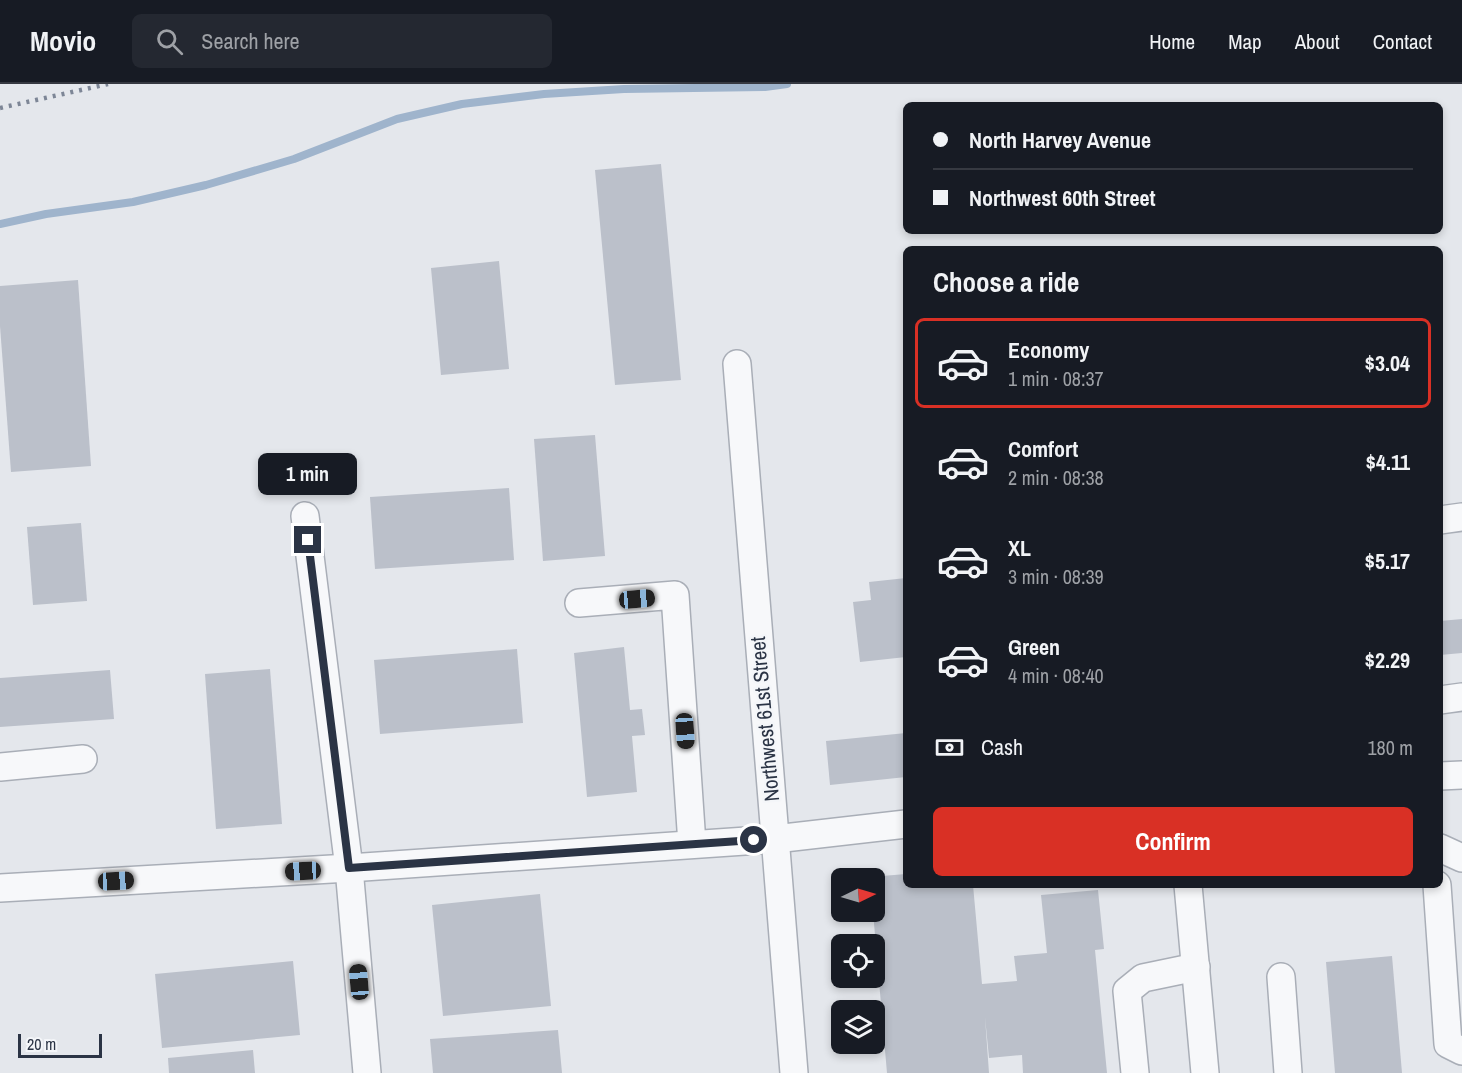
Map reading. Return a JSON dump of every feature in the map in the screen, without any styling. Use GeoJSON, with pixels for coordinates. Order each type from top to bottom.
{"type":"FeatureCollection","features":[{"type":"Feature","properties":{"kind":"street","name":"Northwest 61st Street"},"geometry":{"type":"LineString","coordinates":[[737,364],[794,1073]]}},
{"type":"Feature","properties":{"kind":"street"},"geometry":{"type":"LineString","coordinates":[[305,516],[349,868],[367,1073]]}},
{"type":"Feature","properties":{"kind":"street"},"geometry":{"type":"LineString","coordinates":[[1443,520],[1462,517]]}},
{"type":"Feature","properties":{"kind":"street"},"geometry":{"type":"LineString","coordinates":[[579,603],[675,595],[692,844]]}},
{"type":"Feature","properties":{"kind":"street"},"geometry":{"type":"LineString","coordinates":[[1443,699],[1462,698]]}},
{"type":"Feature","properties":{"kind":"street"},"geometry":{"type":"LineString","coordinates":[[0,767],[83,759]]}},
{"type":"Feature","properties":{"kind":"street"},"geometry":{"type":"LineString","coordinates":[[1443,776],[1462,775]]}},
{"type":"Feature","properties":{"kind":"street"},"geometry":{"type":"LineString","coordinates":[[0,888],[349,868],[775,839],[903,824]]}},
{"type":"Feature","properties":{"kind":"street"},"geometry":{"type":"LineString","coordinates":[[1443,849],[1462,858]]}},
{"type":"Feature","properties":{"kind":"street"},"geometry":{"type":"LineString","coordinates":[[1188,888],[1205,1073]]}},
{"type":"Feature","properties":{"kind":"street"},"geometry":{"type":"LineString","coordinates":[[1437,888],[1448,1044],[1462,1051]]}},
{"type":"Feature","properties":{"kind":"street"},"geometry":{"type":"LineString","coordinates":[[1135,1073],[1127,992],[1143,978],[1196,967]]}},
{"type":"Feature","properties":{"kind":"street"},"geometry":{"type":"LineString","coordinates":[[1281,977],[1287,1073]]}},
{"type":"Feature","properties":{"kind":"building"},"geometry":{"type":"Polygon","coordinates":[[[661,164],[681,380],[615,385],[595,170],[661,164]]]}},
{"type":"Feature","properties":{"kind":"building"},"geometry":{"type":"Polygon","coordinates":[[[499,261],[509,369],[441,375],[431,268],[499,261]]]}},
{"type":"Feature","properties":{"kind":"building"},"geometry":{"type":"Polygon","coordinates":[[[78,280],[91,466],[11,472],[0,326],[0,286],[78,280]]]}},
{"type":"Feature","properties":{"kind":"building"},"geometry":{"type":"Polygon","coordinates":[[[595,435],[605,556],[543,561],[534,439],[595,435]]]}},
{"type":"Feature","properties":{"kind":"building"},"geometry":{"type":"Polygon","coordinates":[[[509,488],[514,560],[375,569],[370,497],[509,488]]]}},
{"type":"Feature","properties":{"kind":"building"},"geometry":{"type":"Polygon","coordinates":[[[81,523],[87,601],[33,605],[27,527],[81,523]]]}},
{"type":"Feature","properties":{"kind":"building"},"geometry":{"type":"Polygon","coordinates":[[[903,578],[903,657],[860,662],[853,602],[871,600],[869,582],[903,578]]]}},
{"type":"Feature","properties":{"kind":"building"},"geometry":{"type":"Polygon","coordinates":[[[1462,619],[1462,653],[1443,655],[1443,621],[1462,619]]]}},
{"type":"Feature","properties":{"kind":"building"},"geometry":{"type":"Polygon","coordinates":[[[624,647],[630,710],[642,709],[645,735],[632,736],[637,792],[587,797],[574,653],[624,647]]]}},
{"type":"Feature","properties":{"kind":"building"},"geometry":{"type":"Polygon","coordinates":[[[517,649],[523,723],[380,734],[374,660],[517,649]]]}},
{"type":"Feature","properties":{"kind":"building"},"geometry":{"type":"Polygon","coordinates":[[[270,669],[282,824],[216,829],[205,674],[270,669]]]}},
{"type":"Feature","properties":{"kind":"building"},"geometry":{"type":"Polygon","coordinates":[[[110,670],[114,719],[0,727],[0,678],[110,670]]]}},
{"type":"Feature","properties":{"kind":"building"},"geometry":{"type":"Polygon","coordinates":[[[903,733],[903,777],[830,785],[826,741],[903,733]]]}},
{"type":"Feature","properties":{"kind":"building"},"geometry":{"type":"Polygon","coordinates":[[[903,874],[903,888],[973,888],[982,984],[1017,981],[1014,956],[1047,953],[1041,895],[1098,890],[1104,949],[1095,950],[1107,1073],[1023,1073],[1022,1055],[989,1058],[985,1017],[989,1073],[887,1073],[885,1000],[881,1000],[880,988],[885,988],[885,934],[875,934],[874,922],[885,922],[885,876],[903,874]]]}},
{"type":"Feature","properties":{"kind":"building"},"geometry":{"type":"Polygon","coordinates":[[[540,894],[551,1006],[443,1016],[432,905],[540,894]]]}},
{"type":"Feature","properties":{"kind":"building"},"geometry":{"type":"Polygon","coordinates":[[[1392,956],[1402,1073],[1335,1073],[1326,962],[1392,956]]]}},
{"type":"Feature","properties":{"kind":"building"},"geometry":{"type":"Polygon","coordinates":[[[293,961],[300,1035],[162,1048],[155,974],[293,961]]]}},
{"type":"Feature","properties":{"kind":"building"},"geometry":{"type":"Polygon","coordinates":[[[558,1030],[562,1073],[433,1073],[430,1039],[558,1030]]]}},
{"type":"Feature","properties":{"kind":"building"},"geometry":{"type":"Polygon","coordinates":[[[253,1050],[255,1073],[169,1073],[168,1058],[253,1050]]]}},
{"type":"Feature","properties":{"kind":"waterway"},"geometry":{"type":"LineString","coordinates":[[0,224],[46,214],[133,202],[206,185],[294,159],[397,119],[462,104],[544,94],[624,89],[765,87],[787,84]]}},
{"type":"Feature","properties":{"kind":"railway"},"geometry":{"type":"LineString","coordinates":[[0,108],[108,84]]}},
{"type":"Feature","properties":{"kind":"route"},"geometry":{"type":"LineString","coordinates":[[308,540],[349,868],[754,840]]}}]}
